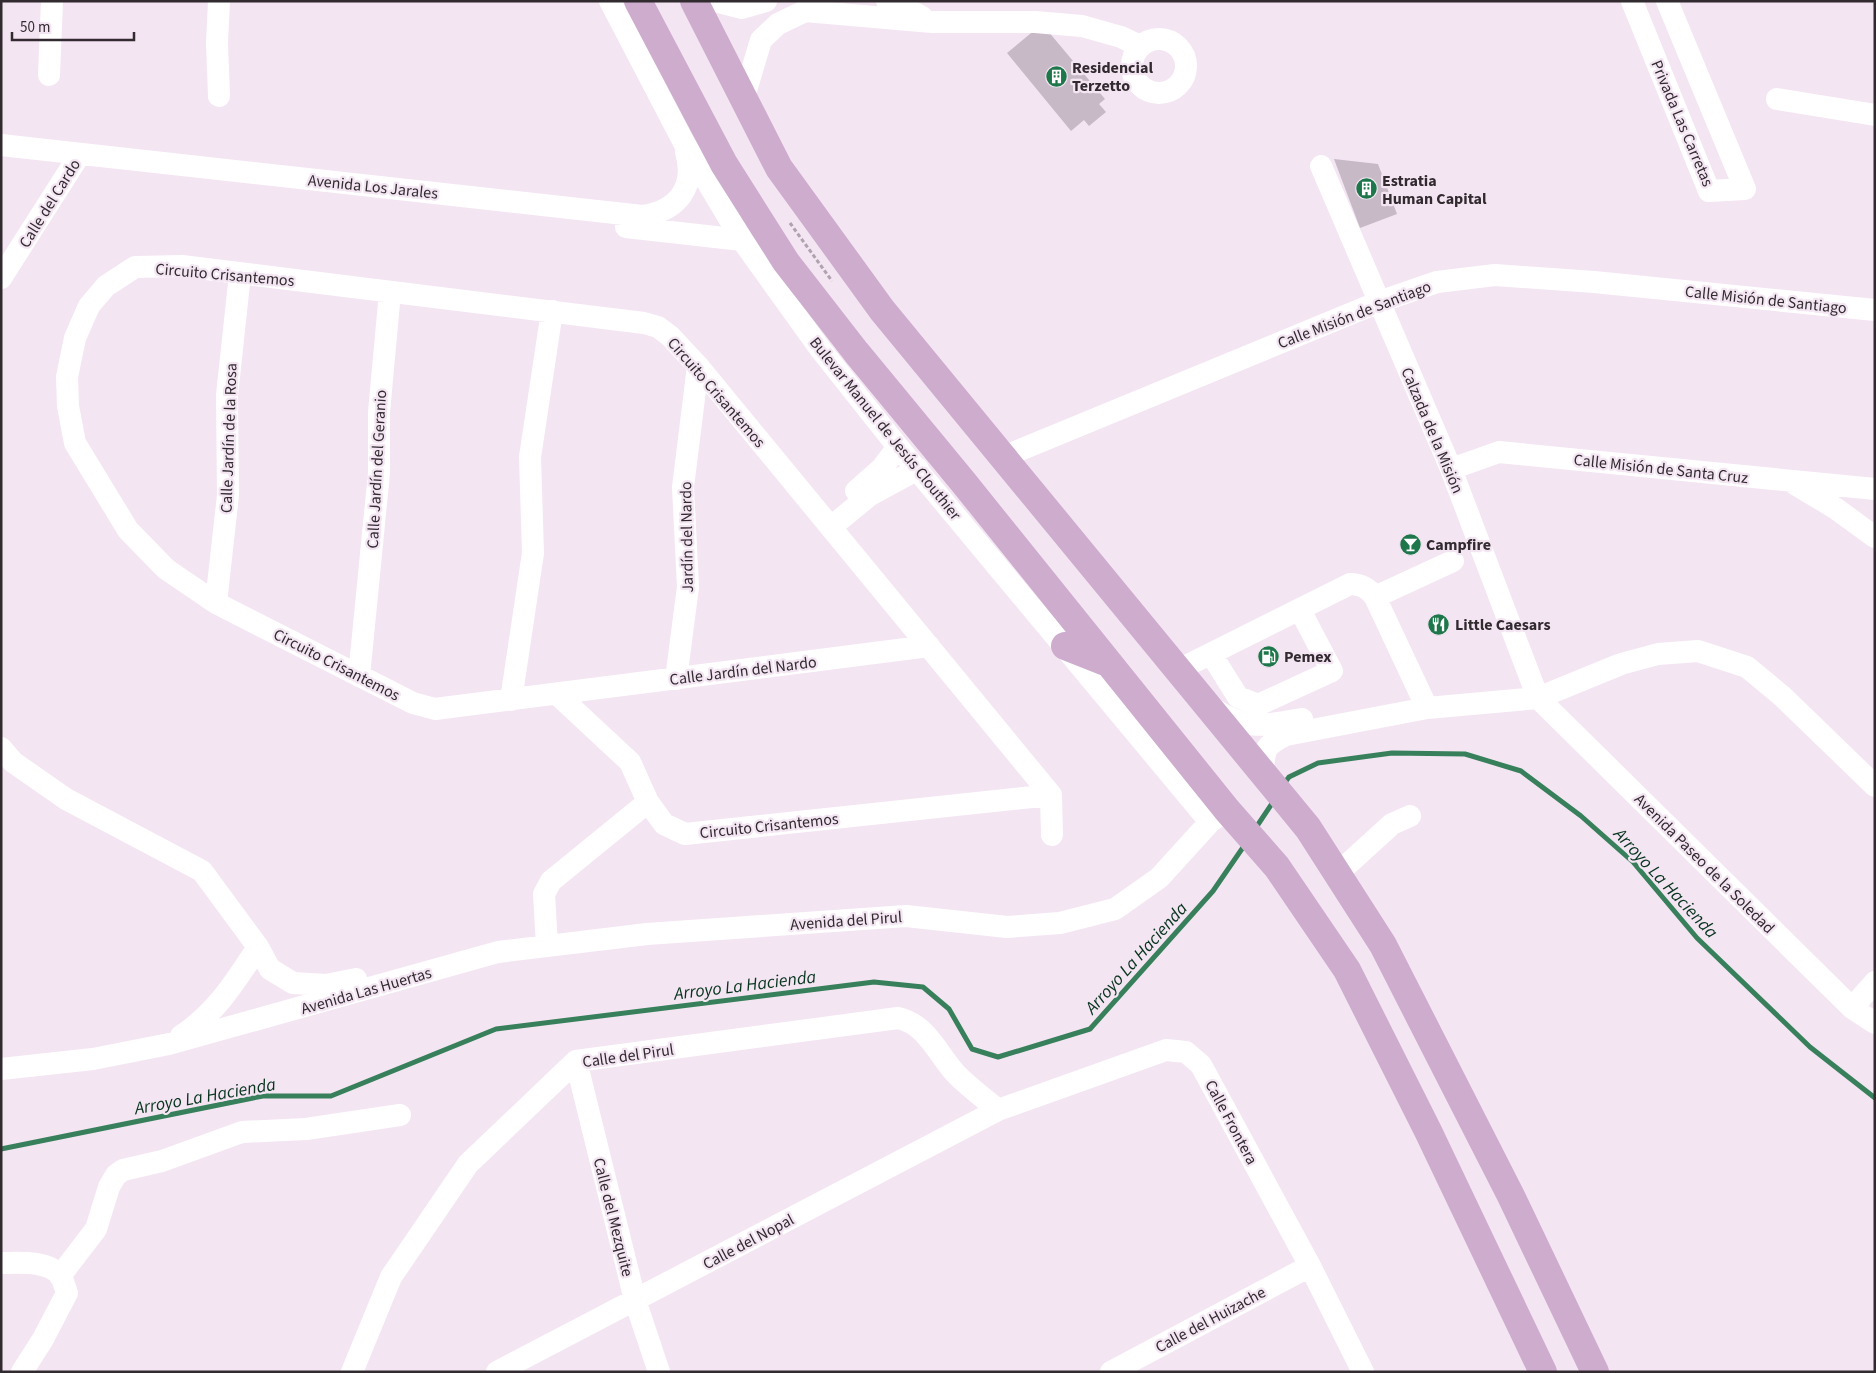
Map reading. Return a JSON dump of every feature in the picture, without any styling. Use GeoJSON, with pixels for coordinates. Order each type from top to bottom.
{"type":"FeatureCollection","features":[{"type":"Feature","properties":{"kind":"main road"},"geometry":{"type":"LineString","coordinates":[[638,1],[724,164],[786,262],[856,352],[1110,664],[1226,819],[1277,867],[1347,970],[1428,1131],[1543,1372]]}},
{"type":"Feature","properties":{"kind":"main road"},"geometry":{"type":"LineString","coordinates":[[694,1],[779,168],[882,310],[1308,828],[1388,954],[1511,1196],[1595,1372]]}},
{"type":"Feature","properties":{"kind":"main road"},"geometry":{"type":"LineString","coordinates":[[1065,646],[1110,664]]}},
{"type":"Feature","properties":{"kind":"street"},"geometry":{"type":"LineString","coordinates":[[49,75],[52,1]]}},
{"type":"Feature","properties":{"kind":"street"},"geometry":{"type":"LineString","coordinates":[[218,1],[216,43],[219,96]]}},
{"type":"Feature","properties":{"kind":"street","name":"Bulevar Manuel de Jesús Clouthier"},"geometry":{"type":"LineString","coordinates":[[610,1],[683,141],[742,240],[821,350],[898,447],[1065,646],[1226,819]]}},
{"type":"Feature","properties":{"kind":"street"},"geometry":{"type":"LineString","coordinates":[[715,1],[742,8],[766,1]]}},
{"type":"Feature","properties":{"kind":"street"},"geometry":{"type":"LineString","coordinates":[[886,1],[899,4],[932,22]]}},
{"type":"Feature","properties":{"kind":"street","name":"Privada Las Carretas"},"geometry":{"type":"LineString","coordinates":[[1632,1],[1709,192],[1746,189],[1667,1]]}},
{"type":"Feature","properties":{"kind":"street"},"geometry":{"type":"LineString","coordinates":[[742,8],[754,23],[760,40]]}},
{"type":"Feature","properties":{"kind":"street"},"geometry":{"type":"LineString","coordinates":[[744,97],[760,40],[778,24],[805,11],[932,22],[1035,22],[1082,26],[1121,37],[1140,46]]}},
{"type":"Feature","properties":{"kind":"street"},"geometry":{"type":"LineString","coordinates":[[1777,99],[1875,115]]}},
{"type":"Feature","properties":{"kind":"street","name":"Avenida Los Jarales"},"geometry":{"type":"LineString","coordinates":[[1,156],[77,159],[642,216],[663,211],[681,196],[690,176],[689,163],[683,141]]}},
{"type":"Feature","properties":{"kind":"street","name":"Avenida Los Jarales"},"geometry":{"type":"LineString","coordinates":[[1,145],[77,159],[742,240]]}},
{"type":"Feature","properties":{"kind":"street","name":"Calle del Cardo"},"geometry":{"type":"LineString","coordinates":[[1,278],[77,159]]}},
{"type":"Feature","properties":{"kind":"street","name":"Calzada de la Misión"},"geometry":{"type":"LineString","coordinates":[[1321,166],[1450,469],[1538,698]]}},
{"type":"Feature","properties":{"kind":"street","name":"Circuito Crisantemos"},"geometry":{"type":"LineString","coordinates":[[182,266],[552,311],[644,323],[658,328],[670,336],[698,366],[1051,795],[685,834],[664,824],[648,802],[630,762],[558,695],[435,709],[414,703],[216,603],[166,569],[128,530],[75,443],[68,406],[67,377],[74,338],[89,306],[106,286],[135,267],[182,266]]}},
{"type":"Feature","properties":{"kind":"street","name":"Calle Jardín de la Rosa"},"geometry":{"type":"LineString","coordinates":[[216,603],[228,495],[228,395],[240,274]]}},
{"type":"Feature","properties":{"kind":"street","name":"Calle Misión de Santiago"},"geometry":{"type":"LineString","coordinates":[[1004,457],[1379,302],[1437,282],[1495,274],[1875,310]]}},
{"type":"Feature","properties":{"kind":"street","name":"Calle Jardín del Geranio"},"geometry":{"type":"LineString","coordinates":[[360,676],[379,473],[379,412],[390,292]]}},
{"type":"Feature","properties":{"kind":"street"},"geometry":{"type":"LineString","coordinates":[[511,700],[533,553],[530,457],[552,311]]}},
{"type":"Feature","properties":{"kind":"street","name":"Jardín del Nardo"},"geometry":{"type":"LineString","coordinates":[[676,679],[688,587],[683,487],[698,366]]}},
{"type":"Feature","properties":{"kind":"street"},"geometry":{"type":"LineString","coordinates":[[826,522],[863,486],[898,447]]}},
{"type":"Feature","properties":{"kind":"street","name":"Calle Misión de Santa Cruz"},"geometry":{"type":"LineString","coordinates":[[1450,469],[1499,452],[1875,489]]}},
{"type":"Feature","properties":{"kind":"street"},"geometry":{"type":"LineString","coordinates":[[826,522],[918,469]]}},
{"type":"Feature","properties":{"kind":"street"},"geometry":{"type":"LineString","coordinates":[[1790,481],[1835,508],[1875,537]]}},
{"type":"Feature","properties":{"kind":"street"},"geometry":{"type":"LineString","coordinates":[[1375,597],[1453,561]]}},
{"type":"Feature","properties":{"kind":"street"},"geometry":{"type":"LineString","coordinates":[[1178,670],[1350,584],[1360,585],[1369,589],[1375,597],[1427,708]]}},
{"type":"Feature","properties":{"kind":"street"},"geometry":{"type":"LineString","coordinates":[[1211,654],[1238,697],[1258,705],[1332,671],[1300,610]]}},
{"type":"Feature","properties":{"kind":"street","name":"Calle Jardín del Nardo"},"geometry":{"type":"LineString","coordinates":[[558,695],[929,646]]}},
{"type":"Feature","properties":{"kind":"street"},"geometry":{"type":"LineString","coordinates":[[1263,772],[1264,753],[1271,742],[1286,735],[1427,708],[1538,698],[1621,664],[1658,654],[1698,650],[1747,667],[1782,696],[1875,786]]}},
{"type":"Feature","properties":{"kind":"street","name":"Avenida Paseo de la Soledad"},"geometry":{"type":"LineString","coordinates":[[1538,698],[1852,1008],[1875,1023]]}},
{"type":"Feature","properties":{"kind":"street"},"geometry":{"type":"LineString","coordinates":[[1204,703],[1228,718],[1253,726],[1370,706],[1427,708]]}},
{"type":"Feature","properties":{"kind":"street","name":"Avenida Las Huertas"},"geometry":{"type":"LineString","coordinates":[[1,748],[13,762],[66,799],[202,871],[258,947],[270,969],[293,982],[326,985],[391,972],[448,966]]}},
{"type":"Feature","properties":{"kind":"street"},"geometry":{"type":"LineString","coordinates":[[1051,795],[1052,835]]}},
{"type":"Feature","properties":{"kind":"street"},"geometry":{"type":"LineString","coordinates":[[546,946],[544,894],[552,881],[648,802]]}},
{"type":"Feature","properties":{"kind":"street"},"geometry":{"type":"LineString","coordinates":[[1337,874],[1392,824],[1410,816]]}},
{"type":"Feature","properties":{"kind":"street","name":"Avenida del Pirul"},"geometry":{"type":"LineString","coordinates":[[448,966],[498,952],[647,934],[906,916],[1007,927],[1060,923],[1115,909],[1159,878],[1226,819]]}},
{"type":"Feature","properties":{"kind":"street","name":"Avenida Las Huertas"},"geometry":{"type":"LineString","coordinates":[[169,1044],[201,1023],[217,1006],[258,947]]}},
{"type":"Feature","properties":{"kind":"street","name":"Avenida Las Huertas"},"geometry":{"type":"LineString","coordinates":[[1,1069],[93,1059],[169,1044],[448,966]]}},
{"type":"Feature","properties":{"kind":"street"},"geometry":{"type":"LineString","coordinates":[[1852,1008],[1875,982]]}},
{"type":"Feature","properties":{"kind":"street","name":"Calle del Pirul"},"geometry":{"type":"LineString","coordinates":[[352,1372],[391,1277],[468,1164],[576,1061],[898,1018],[910,1021],[920,1028],[957,1075],[998,1110]]}},
{"type":"Feature","properties":{"kind":"street","name":"Calle Frontera"},"geometry":{"type":"LineString","coordinates":[[998,1110],[1166,1050],[1186,1052],[1201,1065],[1310,1266],[1363,1372]]}},
{"type":"Feature","properties":{"kind":"street","name":"Calle del Mezquite"},"geometry":{"type":"LineString","coordinates":[[576,1061],[635,1300],[659,1372]]}},
{"type":"Feature","properties":{"kind":"street","name":"Calle del Nopal"},"geometry":{"type":"LineString","coordinates":[[497,1372],[998,1110]]}},
{"type":"Feature","properties":{"kind":"street"},"geometry":{"type":"LineString","coordinates":[[60,1276],[96,1229],[109,1187],[116,1175],[123,1170],[162,1161],[242,1132],[306,1129],[400,1116]]}},
{"type":"Feature","properties":{"kind":"street"},"geometry":{"type":"LineString","coordinates":[[1,1263],[26,1263],[52,1269],[60,1276],[67,1293],[43,1339],[22,1372]]}},
{"type":"Feature","properties":{"kind":"street","name":"Calle del Huizache"},"geometry":{"type":"LineString","coordinates":[[1111,1372],[1310,1266]]}},
{"type":"Feature","properties":{"kind":"building","name":"Residencial Terzetto"},"geometry":{"type":"Polygon","coordinates":[[[1042,24],[1105,99],[1099,104],[1106,112],[1089,126],[1084,120],[1071,131],[1007,53],[1042,24]]]}},
{"type":"Feature","properties":{"kind":"building","name":"Estratia Human Capital"},"geometry":{"type":"Polygon","coordinates":[[[1334,159],[1378,164],[1397,214],[1360,228],[1334,159]]]}},
{"type":"Feature","properties":{"kind":"waterway","name":"Arroyo La Hacienda"},"geometry":{"type":"LineString","coordinates":[[1283,785],[1289,777],[1318,763],[1392,753],[1465,754],[1521,771],[1581,816],[1633,862],[1697,938],[1810,1047],[1875,1098]]}},
{"type":"Feature","properties":{"kind":"waterway","name":"Arroyo La Hacienda"},"geometry":{"type":"LineString","coordinates":[[1255,829],[1275,799]]}},
{"type":"Feature","properties":{"kind":"waterway","name":"Arroyo La Hacienda"},"geometry":{"type":"LineString","coordinates":[[1,1149],[263,1096],[331,1096],[496,1029],[874,982],[923,987],[949,1009],[972,1049],[998,1057],[1090,1029],[1213,891],[1246,843]]}},
{"type":"Feature","properties":{"kind":"place","name":"Residencial Terzetto"},"geometry":{"type":"Point","coordinates":[1056,76]}},
{"type":"Feature","properties":{"kind":"place","name":"Estratia Human Capital"},"geometry":{"type":"Point","coordinates":[1366,189]}},
{"type":"Feature","properties":{"kind":"place","name":"Campfire"},"geometry":{"type":"Point","coordinates":[1410,544]}},
{"type":"Feature","properties":{"kind":"place","name":"Little Caesars"},"geometry":{"type":"Point","coordinates":[1439,624]}},
{"type":"Feature","properties":{"kind":"place","name":"Pemex"},"geometry":{"type":"Point","coordinates":[1268,656]}}]}
